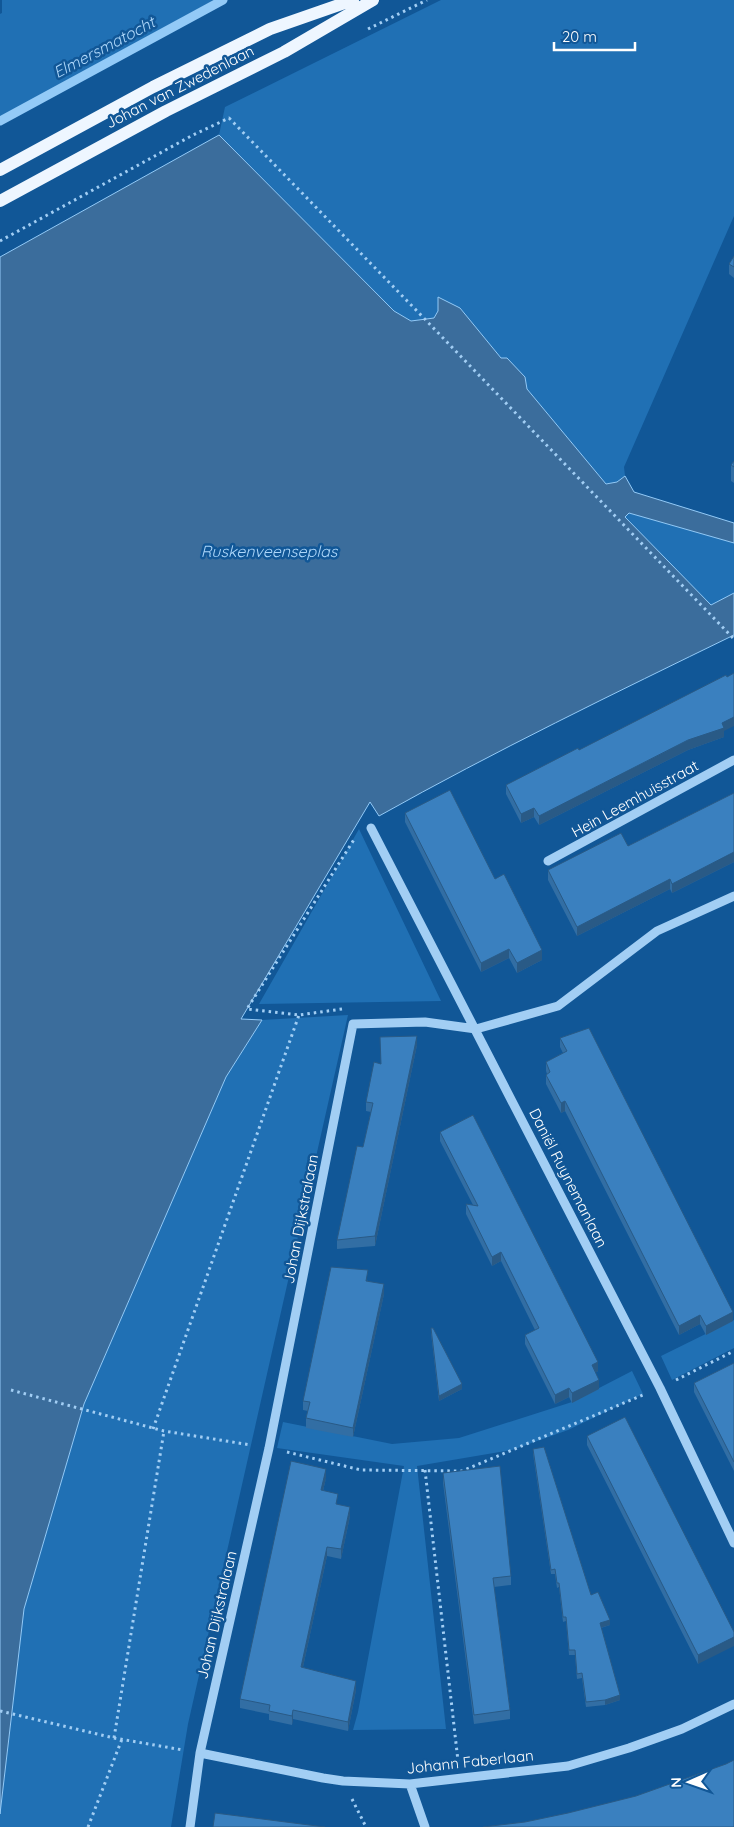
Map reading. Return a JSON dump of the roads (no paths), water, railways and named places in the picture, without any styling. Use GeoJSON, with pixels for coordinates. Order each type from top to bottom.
{"type":"FeatureCollection","features":[{"type":"Feature","properties":{"kind":"main road","name":"Johan van Zwedenlaan"},"geometry":{"type":"LineString","coordinates":[[0,170],[153,87],[270,29],[353,0]]}},
{"type":"Feature","properties":{"kind":"main road","name":"Johan van Zwedenlaan"},"geometry":{"type":"LineString","coordinates":[[0,201],[166,111],[284,52],[373,0]]}},
{"type":"Feature","properties":{"kind":"street","name":"Hein Leemhuisstraat"},"geometry":{"type":"LineString","coordinates":[[548,862],[734,760]]}},
{"type":"Feature","properties":{"kind":"street","name":"Daniël Ruynemanlaan"},"geometry":{"type":"LineString","coordinates":[[371,828],[660,1388],[734,1543]]}},
{"type":"Feature","properties":{"kind":"street"},"geometry":{"type":"LineString","coordinates":[[476,1029],[558,1006],[657,931],[734,896]]}},
{"type":"Feature","properties":{"kind":"street","name":"Johan Dijkstralaan"},"geometry":{"type":"LineString","coordinates":[[190,1827],[200,1752],[269,1448],[353,1024],[425,1022],[476,1029]]}},
{"type":"Feature","properties":{"kind":"street","name":"Johann Faberlaan"},"geometry":{"type":"LineString","coordinates":[[200,1752],[343,1781],[410,1784],[568,1766],[629,1748],[682,1729],[734,1704]]}},
{"type":"Feature","properties":{"kind":"street"},"geometry":{"type":"LineString","coordinates":[[410,1784],[425,1827]]}},
{"type":"Feature","properties":{"kind":"water","name":"Ruskenveenseplas"},"geometry":{"type":"Polygon","coordinates":[[[219,135],[394,311],[411,321],[434,318],[438,311],[438,297],[460,308],[501,358],[507,358],[525,377],[527,389],[606,484],[617,482],[625,476],[634,492],[734,523],[734,543],[629,513],[625,517],[711,605],[734,593],[734,635],[511,745],[379,816],[370,802],[241,1019],[262,1020],[226,1077],[84,1404],[24,1609],[0,1814],[0,257],[219,135]]]}},
{"type":"Feature","properties":{"kind":"waterway","name":"Elmersmatocht"},"geometry":{"type":"LineString","coordinates":[[0,121],[223,0]]}}]}
